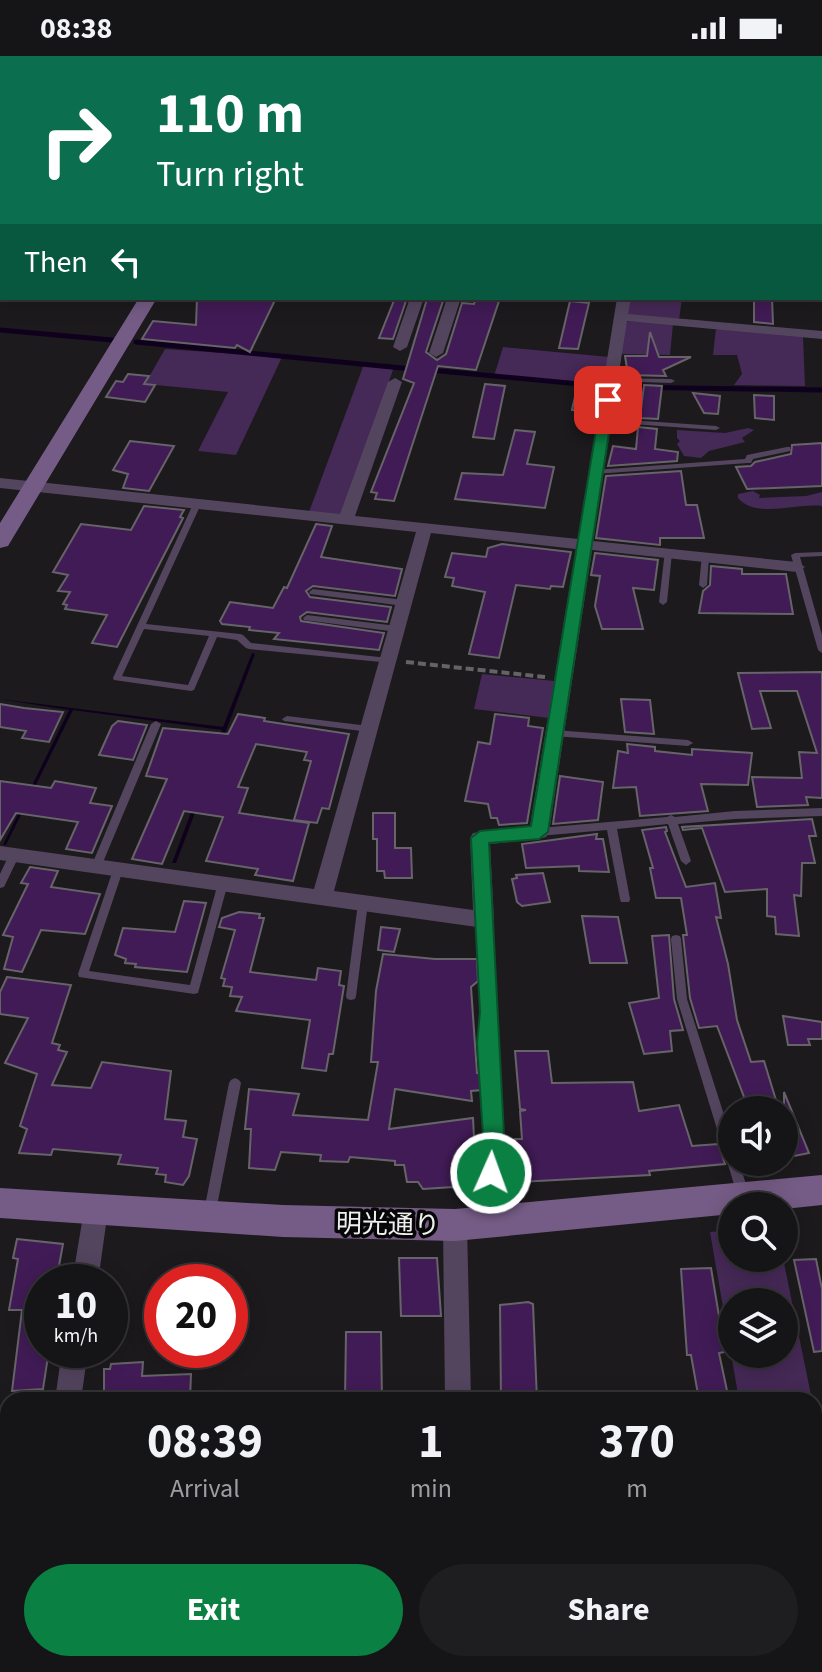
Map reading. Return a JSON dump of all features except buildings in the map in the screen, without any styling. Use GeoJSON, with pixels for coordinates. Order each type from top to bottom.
{"type":"FeatureCollection","features":[{"type":"Feature","properties":{"kind":"street"},"geometry":{"type":"LineString","coordinates":[[0,541],[147,300]]}},
{"type":"Feature","properties":{"kind":"street"},"geometry":{"type":"LineString","coordinates":[[400,347],[416,300]]}},
{"type":"Feature","properties":{"kind":"street"},"geometry":{"type":"LineString","coordinates":[[436,353],[453,300]]}},
{"type":"Feature","properties":{"kind":"street"},"geometry":{"type":"LineString","coordinates":[[7,854],[484,920],[480,838],[539,832],[624,300]]}},
{"type":"Feature","properties":{"kind":"street"},"geometry":{"type":"LineString","coordinates":[[622,317],[822,335]]}},
{"type":"Feature","properties":{"kind":"street"},"geometry":{"type":"LineString","coordinates":[[346,520],[395,382]]}},
{"type":"Feature","properties":{"kind":"street"},"geometry":{"type":"LineString","coordinates":[[0,483],[797,567]]}},
{"type":"Feature","properties":{"kind":"street"},"geometry":{"type":"LineString","coordinates":[[322,897],[425,528]]}},
{"type":"Feature","properties":{"kind":"street","name":"明光通り"},"geometry":{"type":"LineString","coordinates":[[798,1192],[822,1190]]}},
{"type":"Feature","properties":{"kind":"street","name":"明光通り"},"geometry":{"type":"LineString","coordinates":[[0,1203],[208,1217],[455,1225],[718,1200]]}},
{"type":"Feature","properties":{"kind":"street"},"geometry":{"type":"LineString","coordinates":[[88,1264],[96,1210]]}},
{"type":"Feature","properties":{"kind":"street"},"geometry":{"type":"LineString","coordinates":[[455,1225],[458,1392]]}},
{"type":"Feature","properties":{"kind":"street"},"geometry":{"type":"LineString","coordinates":[[69,1392],[72,1368]]}},
{"type":"Feature","properties":{"kind":"lane"},"geometry":{"type":"LineString","coordinates":[[611,380],[671,381]]}},
{"type":"Feature","properties":{"kind":"lane"},"geometry":{"type":"LineString","coordinates":[[604,420],[716,428]]}},
{"type":"Feature","properties":{"kind":"lane"},"geometry":{"type":"LineString","coordinates":[[595,472],[748,461],[750,457],[787,449]]}},
{"type":"Feature","properties":{"kind":"lane"},"geometry":{"type":"LineString","coordinates":[[197,504],[117,678],[191,688],[214,634]]}},
{"type":"Feature","properties":{"kind":"lane"},"geometry":{"type":"LineString","coordinates":[[663,602],[668,553]]}},
{"type":"Feature","properties":{"kind":"lane"},"geometry":{"type":"LineString","coordinates":[[822,554],[795,555],[822,650]]}},
{"type":"Feature","properties":{"kind":"lane"},"geometry":{"type":"LineString","coordinates":[[703,585],[705,557]]}},
{"type":"Feature","properties":{"kind":"lane"},"geometry":{"type":"LineString","coordinates":[[313,592],[404,603]]}},
{"type":"Feature","properties":{"kind":"lane"},"geometry":{"type":"LineString","coordinates":[[307,618],[397,629]]}},
{"type":"Feature","properties":{"kind":"lane"},"geometry":{"type":"LineString","coordinates":[[141,626],[240,637],[249,646],[388,661]]}},
{"type":"Feature","properties":{"kind":"lane"},"geometry":{"type":"LineString","coordinates":[[287,719],[369,729]]}},
{"type":"Feature","properties":{"kind":"lane"},"geometry":{"type":"LineString","coordinates":[[96,867],[156,724]]}},
{"type":"Feature","properties":{"kind":"lane"},"geometry":{"type":"LineString","coordinates":[[554,733],[688,743]]}},
{"type":"Feature","properties":{"kind":"lane"},"geometry":{"type":"LineString","coordinates":[[539,832],[671,819],[822,812]]}},
{"type":"Feature","properties":{"kind":"lane"},"geometry":{"type":"LineString","coordinates":[[671,819],[686,861]]}},
{"type":"Feature","properties":{"kind":"lane"},"geometry":{"type":"LineString","coordinates":[[611,825],[625,899]]}},
{"type":"Feature","properties":{"kind":"lane"},"geometry":{"type":"LineString","coordinates":[[0,884],[7,854]]}},
{"type":"Feature","properties":{"kind":"lane"},"geometry":{"type":"LineString","coordinates":[[118,870],[83,974],[194,990],[223,883]]}},
{"type":"Feature","properties":{"kind":"lane"},"geometry":{"type":"LineString","coordinates":[[351,996],[363,903]]}},
{"type":"Feature","properties":{"kind":"lane"},"geometry":{"type":"LineString","coordinates":[[484,920],[490,1012],[487,1043],[494,1221]]}},
{"type":"Feature","properties":{"kind":"lane"},"geometry":{"type":"LineString","coordinates":[[676,939],[682,999],[718,1116]]}},
{"type":"Feature","properties":{"kind":"lane"},"geometry":{"type":"LineString","coordinates":[[208,1217],[235,1083]]}},
{"type":"Feature","properties":{"kind":"path"},"geometry":{"type":"LineString","coordinates":[[388,661],[563,679]]}},
{"type":"Feature","properties":{"kind":"shaded area"},"geometry":{"type":"Polygon","coordinates":[[[629,300],[682,300],[679,320],[627,314],[629,300]]]}},
{"type":"Feature","properties":{"kind":"shaded area"},"geometry":{"type":"Polygon","coordinates":[[[625,322],[673,324],[670,355],[620,354],[625,322]]]}},
{"type":"Feature","properties":{"kind":"shaded area"},"geometry":{"type":"Polygon","coordinates":[[[716,328],[803,336],[805,386],[734,385],[742,374],[737,355],[713,355],[716,328]]]}},
{"type":"Feature","properties":{"kind":"shaded area"},"geometry":{"type":"Polygon","coordinates":[[[503,347],[609,357],[605,386],[494,376],[503,347]]]}},
{"type":"Feature","properties":{"kind":"shaded area"},"geometry":{"type":"Polygon","coordinates":[[[165,349],[282,357],[236,455],[198,451],[228,392],[145,384],[165,349]]]}},
{"type":"Feature","properties":{"kind":"shaded area"},"geometry":{"type":"Polygon","coordinates":[[[364,364],[394,367],[342,516],[309,512],[364,364]]]}},
{"type":"Feature","properties":{"kind":"shaded area"},"geometry":{"type":"Polygon","coordinates":[[[748,428],[754,430],[742,438],[745,442],[709,451],[701,458],[684,456],[677,444],[680,441],[677,430],[725,433],[748,428]]]}},
{"type":"Feature","properties":{"kind":"shaded area"},"geometry":{"type":"Polygon","coordinates":[[[753,491],[760,495],[759,498],[806,496],[822,492],[822,506],[765,509],[745,504],[738,498],[738,494],[753,491]]]}},
{"type":"Feature","properties":{"kind":"shaded area"},"geometry":{"type":"Polygon","coordinates":[[[252,653],[255,654],[176,863],[172,863],[222,730],[73,710],[6,845],[3,845],[69,710],[0,699],[223,727],[252,653]]]}},
{"type":"Feature","properties":{"kind":"shaded area"},"geometry":{"type":"Polygon","coordinates":[[[482,674],[555,681],[549,718],[474,709],[482,674]]]}},
{"type":"Feature","properties":{"kind":"shaded area"},"geometry":{"type":"Polygon","coordinates":[[[718,1231],[718,1272],[786,1272],[789,1288],[720,1288],[710,1232],[718,1231]]]}},
{"type":"Feature","properties":{"kind":"shaded area"},"geometry":{"type":"Polygon","coordinates":[[[798,1331],[810,1392],[738,1392],[733,1368],[798,1368],[798,1331]]]}},
{"type":"Feature","properties":{"kind":"waterway"},"geometry":{"type":"LineString","coordinates":[[0,330],[112,340]]}},
{"type":"Feature","properties":{"kind":"waterway"},"geometry":{"type":"LineString","coordinates":[[136,342],[412,369]]}},
{"type":"Feature","properties":{"kind":"waterway"},"geometry":{"type":"LineString","coordinates":[[429,370],[601,386]]}},
{"type":"Feature","properties":{"kind":"waterway"},"geometry":{"type":"LineString","coordinates":[[620,387],[822,390]]}},
{"type":"Feature","properties":{"kind":"route"},"geometry":{"type":"LineString","coordinates":[[491,1173],[493,1135],[487,1043],[490,1012],[480,838],[539,832],[608,400]]}}]}
